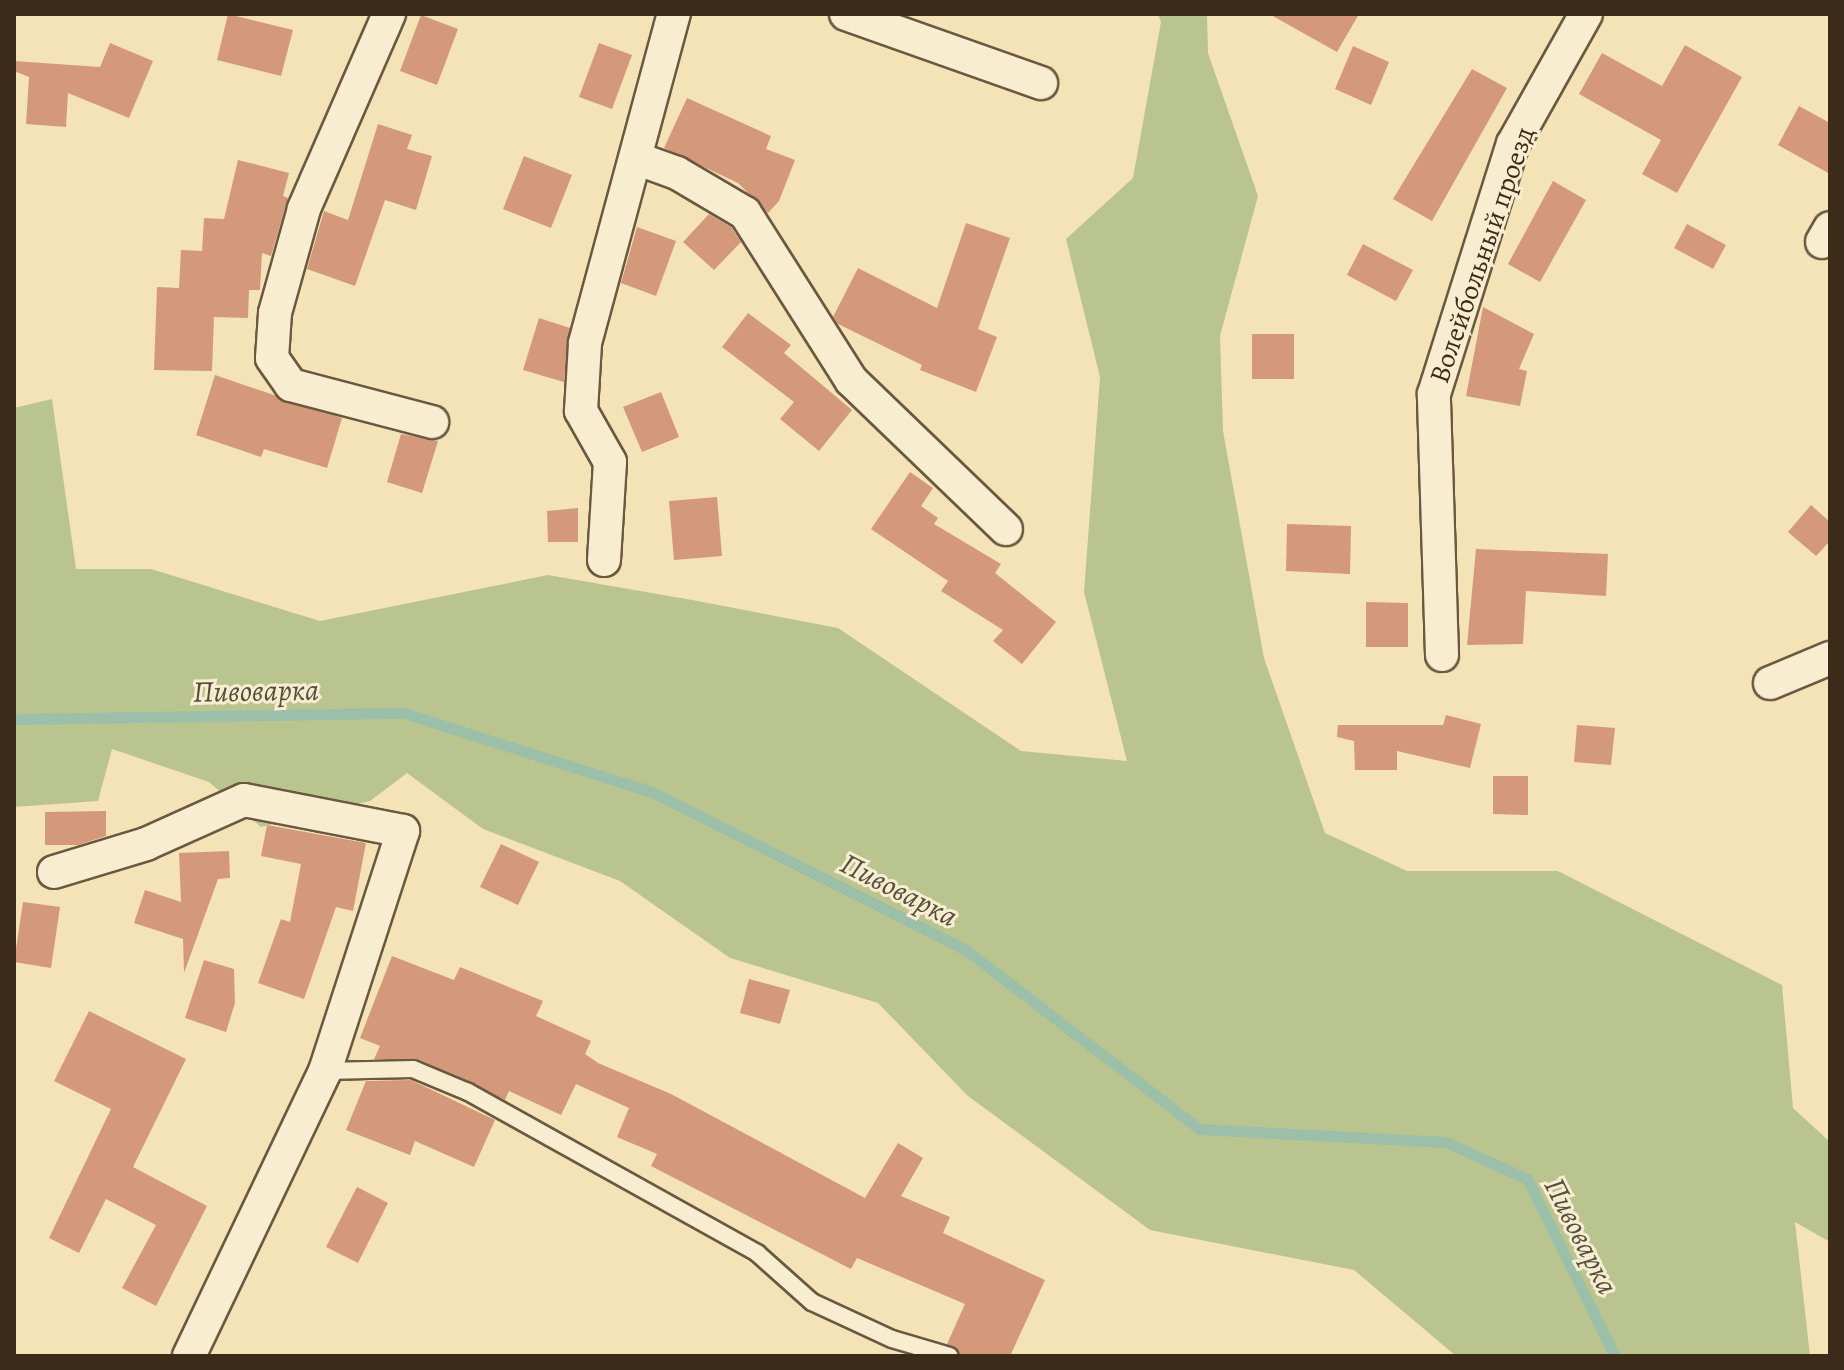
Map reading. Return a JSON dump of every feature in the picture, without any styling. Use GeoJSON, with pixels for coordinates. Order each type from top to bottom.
{"type":"FeatureCollection","features":[{"type":"Feature","properties":{"kind":"street"},"geometry":{"type":"LineString","coordinates":[[389,14],[304,209],[275,313],[272,358],[291,385],[432,422]]}},
{"type":"Feature","properties":{"kind":"street"},"geometry":{"type":"LineString","coordinates":[[604,560],[610,462],[581,411],[585,343],[638,159],[674,14]]}},
{"type":"Feature","properties":{"kind":"street"},"geometry":{"type":"LineString","coordinates":[[846,14],[1041,83]]}},
{"type":"Feature","properties":{"kind":"street","name":"Волейбольный проезд"},"geometry":{"type":"LineString","coordinates":[[1442,655],[1434,394],[1513,144],[1586,14]]}},
{"type":"Feature","properties":{"kind":"street"},"geometry":{"type":"LineString","coordinates":[[638,159],[677,173],[745,213],[851,380],[1006,529]]}},
{"type":"Feature","properties":{"kind":"street"},"geometry":{"type":"LineString","coordinates":[[1770,683],[1830,658]]}},
{"type":"Feature","properties":{"kind":"street"},"geometry":{"type":"LineString","coordinates":[[54,872],[146,844],[244,800],[403,831],[325,1071],[189,1356]]}},
{"type":"Feature","properties":{"kind":"lane"},"geometry":{"type":"LineString","coordinates":[[325,1071],[413,1069],[468,1092],[757,1253],[812,1302],[892,1339],[950,1356]]}},
{"type":"Feature","properties":{"kind":"green space"},"geometry":{"type":"Polygon","coordinates":[[[1158,14],[1207,14],[1208,53],[1258,196],[1220,336],[1223,431],[1264,658],[1325,833],[1407,871],[1558,871],[1782,985],[1793,1108],[1830,1142],[1830,1242],[1795,1222],[1810,1356],[1456,1356],[1354,1270],[1150,1230],[968,1096],[878,1003],[730,958],[620,881],[483,829],[407,773],[370,801],[261,827],[209,782],[112,749],[98,801],[14,807],[14,408],[52,399],[76,569],[151,569],[320,621],[548,575],[692,600],[838,628],[1021,751],[1127,761],[1084,592],[1100,377],[1066,239],[1133,178],[1161,22],[1158,14]]]}},
{"type":"Feature","properties":{"kind":"building"},"geometry":{"type":"Polygon","coordinates":[[[228,14],[293,30],[281,76],[217,60],[228,14]]]}},
{"type":"Feature","properties":{"kind":"building"},"geometry":{"type":"Polygon","coordinates":[[[1269,14],[1359,14],[1337,52],[1269,14]]]}},
{"type":"Feature","properties":{"kind":"building"},"geometry":{"type":"Polygon","coordinates":[[[421,15],[458,29],[437,85],[400,71],[421,15]]]}},
{"type":"Feature","properties":{"kind":"building"},"geometry":{"type":"Polygon","coordinates":[[[110,43],[153,61],[129,118],[68,93],[66,127],[26,124],[29,77],[14,71],[14,61],[100,67],[110,43]]]}},
{"type":"Feature","properties":{"kind":"building"},"geometry":{"type":"Polygon","coordinates":[[[599,43],[632,55],[612,109],[579,97],[599,43]]]}},
{"type":"Feature","properties":{"kind":"building"},"geometry":{"type":"Polygon","coordinates":[[[1685,45],[1742,77],[1677,193],[1642,174],[1661,140],[1579,94],[1602,53],[1662,86],[1685,45]]]}},
{"type":"Feature","properties":{"kind":"building"},"geometry":{"type":"Polygon","coordinates":[[[1353,46],[1389,62],[1371,105],[1335,89],[1353,46]]]}},
{"type":"Feature","properties":{"kind":"building"},"geometry":{"type":"Polygon","coordinates":[[[1472,69],[1507,88],[1432,221],[1393,199],[1472,69]]]}},
{"type":"Feature","properties":{"kind":"building"},"geometry":{"type":"Polygon","coordinates":[[[687,98],[771,136],[766,149],[795,160],[779,201],[768,213],[738,183],[664,148],[687,98]]]}},
{"type":"Feature","properties":{"kind":"building"},"geometry":{"type":"Polygon","coordinates":[[[1799,106],[1830,123],[1830,174],[1778,145],[1799,106]]]}},
{"type":"Feature","properties":{"kind":"building"},"geometry":{"type":"Polygon","coordinates":[[[378,124],[412,135],[407,149],[432,156],[416,210],[385,200],[355,286],[307,269],[324,211],[348,220],[378,124]]]}},
{"type":"Feature","properties":{"kind":"building"},"geometry":{"type":"Polygon","coordinates":[[[524,156],[572,175],[551,228],[503,209],[524,156]]]}},
{"type":"Feature","properties":{"kind":"building"},"geometry":{"type":"Polygon","coordinates":[[[238,160],[289,173],[283,196],[288,198],[271,256],[262,253],[260,290],[249,290],[248,318],[214,317],[212,371],[154,370],[157,287],[179,288],[181,250],[202,251],[204,218],[224,219],[238,160]]]}},
{"type":"Feature","properties":{"kind":"building"},"geometry":{"type":"Polygon","coordinates":[[[1553,181],[1586,200],[1540,282],[1508,264],[1553,181]]]}},
{"type":"Feature","properties":{"kind":"building"},"geometry":{"type":"Polygon","coordinates":[[[709,214],[731,227],[741,242],[714,270],[683,242],[709,214]]]}},
{"type":"Feature","properties":{"kind":"building"},"geometry":{"type":"Polygon","coordinates":[[[966,223],[1010,238],[978,329],[997,337],[976,392],[920,370],[922,365],[838,324],[833,317],[858,268],[937,308],[966,223]]]}},
{"type":"Feature","properties":{"kind":"building"},"geometry":{"type":"Polygon","coordinates":[[[1687,224],[1726,245],[1713,269],[1674,248],[1687,224]]]}},
{"type":"Feature","properties":{"kind":"building"},"geometry":{"type":"Polygon","coordinates":[[[637,227],[676,241],[656,296],[621,283],[637,227]]]}},
{"type":"Feature","properties":{"kind":"building"},"geometry":{"type":"Polygon","coordinates":[[[1363,244],[1413,270],[1396,301],[1347,275],[1363,244]]]}},
{"type":"Feature","properties":{"kind":"building"},"geometry":{"type":"Polygon","coordinates":[[[1483,307],[1534,334],[1519,369],[1527,371],[1520,406],[1466,396],[1483,307]]]}},
{"type":"Feature","properties":{"kind":"building"},"geometry":{"type":"Polygon","coordinates":[[[748,313],[791,345],[784,353],[852,410],[819,451],[780,419],[794,402],[722,347],[748,313]]]}},
{"type":"Feature","properties":{"kind":"building"},"geometry":{"type":"Polygon","coordinates":[[[539,318],[570,328],[564,382],[523,370],[539,318]]]}},
{"type":"Feature","properties":{"kind":"building"},"geometry":{"type":"Polygon","coordinates":[[[1252,334],[1294,334],[1294,379],[1252,379],[1252,334]]]}},
{"type":"Feature","properties":{"kind":"building"},"geometry":{"type":"Polygon","coordinates":[[[215,375],[342,418],[327,468],[264,449],[261,457],[196,435],[215,375]]]}},
{"type":"Feature","properties":{"kind":"building"},"geometry":{"type":"Polygon","coordinates":[[[661,392],[679,437],[642,452],[623,407],[661,392]]]}},
{"type":"Feature","properties":{"kind":"building"},"geometry":{"type":"Polygon","coordinates":[[[401,434],[438,441],[422,493],[387,482],[401,434]]]}},
{"type":"Feature","properties":{"kind":"building"},"geometry":{"type":"Polygon","coordinates":[[[910,472],[933,488],[921,506],[938,518],[934,524],[1001,564],[995,573],[1056,622],[1022,664],[993,641],[1003,630],[941,591],[948,581],[871,529],[910,472]]]}},
{"type":"Feature","properties":{"kind":"building"},"geometry":{"type":"Polygon","coordinates":[[[717,497],[722,556],[674,560],[669,501],[717,497]]]}},
{"type":"Feature","properties":{"kind":"building"},"geometry":{"type":"Polygon","coordinates":[[[1811,505],[1830,522],[1830,541],[1816,556],[1788,532],[1811,505]]]}},
{"type":"Feature","properties":{"kind":"building"},"geometry":{"type":"Polygon","coordinates":[[[578,508],[578,542],[548,542],[547,511],[578,508]]]}},
{"type":"Feature","properties":{"kind":"building"},"geometry":{"type":"Polygon","coordinates":[[[1287,524],[1351,526],[1350,574],[1286,571],[1287,524]]]}},
{"type":"Feature","properties":{"kind":"building"},"geometry":{"type":"Polygon","coordinates":[[[1476,549],[1608,554],[1606,596],[1526,591],[1523,644],[1467,645],[1476,549]]]}},
{"type":"Feature","properties":{"kind":"building"},"geometry":{"type":"Polygon","coordinates":[[[1366,602],[1408,603],[1408,647],[1366,647],[1366,602]]]}},
{"type":"Feature","properties":{"kind":"building"},"geometry":{"type":"Polygon","coordinates":[[[1446,715],[1481,724],[1470,768],[1397,751],[1397,770],[1355,770],[1354,741],[1337,737],[1338,725],[1443,725],[1446,715]]]}},
{"type":"Feature","properties":{"kind":"building"},"geometry":{"type":"Polygon","coordinates":[[[1577,725],[1615,728],[1611,765],[1574,762],[1577,725]]]}},
{"type":"Feature","properties":{"kind":"building"},"geometry":{"type":"Polygon","coordinates":[[[1493,776],[1528,776],[1528,815],[1493,814],[1493,776]]]}},
{"type":"Feature","properties":{"kind":"building"},"geometry":{"type":"Polygon","coordinates":[[[106,811],[106,836],[78,845],[45,845],[45,812],[106,811]]]}},
{"type":"Feature","properties":{"kind":"building"},"geometry":{"type":"Polygon","coordinates":[[[267,825],[366,843],[353,911],[336,907],[304,999],[258,983],[281,919],[290,922],[301,864],[261,856],[267,825]]]}},
{"type":"Feature","properties":{"kind":"building"},"geometry":{"type":"Polygon","coordinates":[[[501,844],[539,862],[518,905],[480,887],[501,844]]]}},
{"type":"Feature","properties":{"kind":"building"},"geometry":{"type":"Polygon","coordinates":[[[229,851],[230,878],[218,879],[184,973],[183,939],[134,923],[145,890],[181,902],[179,853],[229,851]]]}},
{"type":"Feature","properties":{"kind":"building"},"geometry":{"type":"Polygon","coordinates":[[[23,902],[60,907],[51,968],[14,962],[23,902]]]}},
{"type":"Feature","properties":{"kind":"building"},"geometry":{"type":"Polygon","coordinates":[[[392,956],[454,980],[460,967],[543,1001],[536,1016],[591,1041],[585,1054],[598,1063],[671,1094],[865,1198],[898,1143],[923,1158],[901,1196],[950,1217],[943,1233],[1045,1280],[1010,1356],[961,1356],[947,1344],[965,1304],[857,1258],[851,1269],[651,1166],[657,1154],[617,1137],[629,1108],[576,1084],[561,1115],[509,1091],[505,1100],[417,1059],[374,1059],[380,1046],[360,1038],[392,956]]]}},
{"type":"Feature","properties":{"kind":"building"},"geometry":{"type":"Polygon","coordinates":[[[204,960],[234,969],[235,1003],[226,1032],[185,1018],[204,960]]]}},
{"type":"Feature","properties":{"kind":"building"},"geometry":{"type":"Polygon","coordinates":[[[749,979],[790,990],[780,1024],[740,1013],[749,979]]]}},
{"type":"Feature","properties":{"kind":"building"},"geometry":{"type":"Polygon","coordinates":[[[89,1011],[186,1059],[133,1167],[207,1206],[156,1306],[122,1288],[156,1225],[106,1199],[79,1253],[49,1238],[111,1109],[54,1081],[89,1011]]]}},
{"type":"Feature","properties":{"kind":"building"},"geometry":{"type":"Polygon","coordinates":[[[411,1080],[495,1120],[474,1167],[415,1141],[410,1155],[346,1130],[366,1081],[411,1080]]]}},
{"type":"Feature","properties":{"kind":"building"},"geometry":{"type":"Polygon","coordinates":[[[357,1187],[388,1203],[358,1263],[326,1247],[357,1187]]]}},
{"type":"Feature","properties":{"kind":"waterway","name":"Пивоварка"},"geometry":{"type":"LineString","coordinates":[[14,719],[404,713],[652,792],[966,950],[1199,1129],[1446,1142],[1527,1179],[1615,1356]]}}]}
